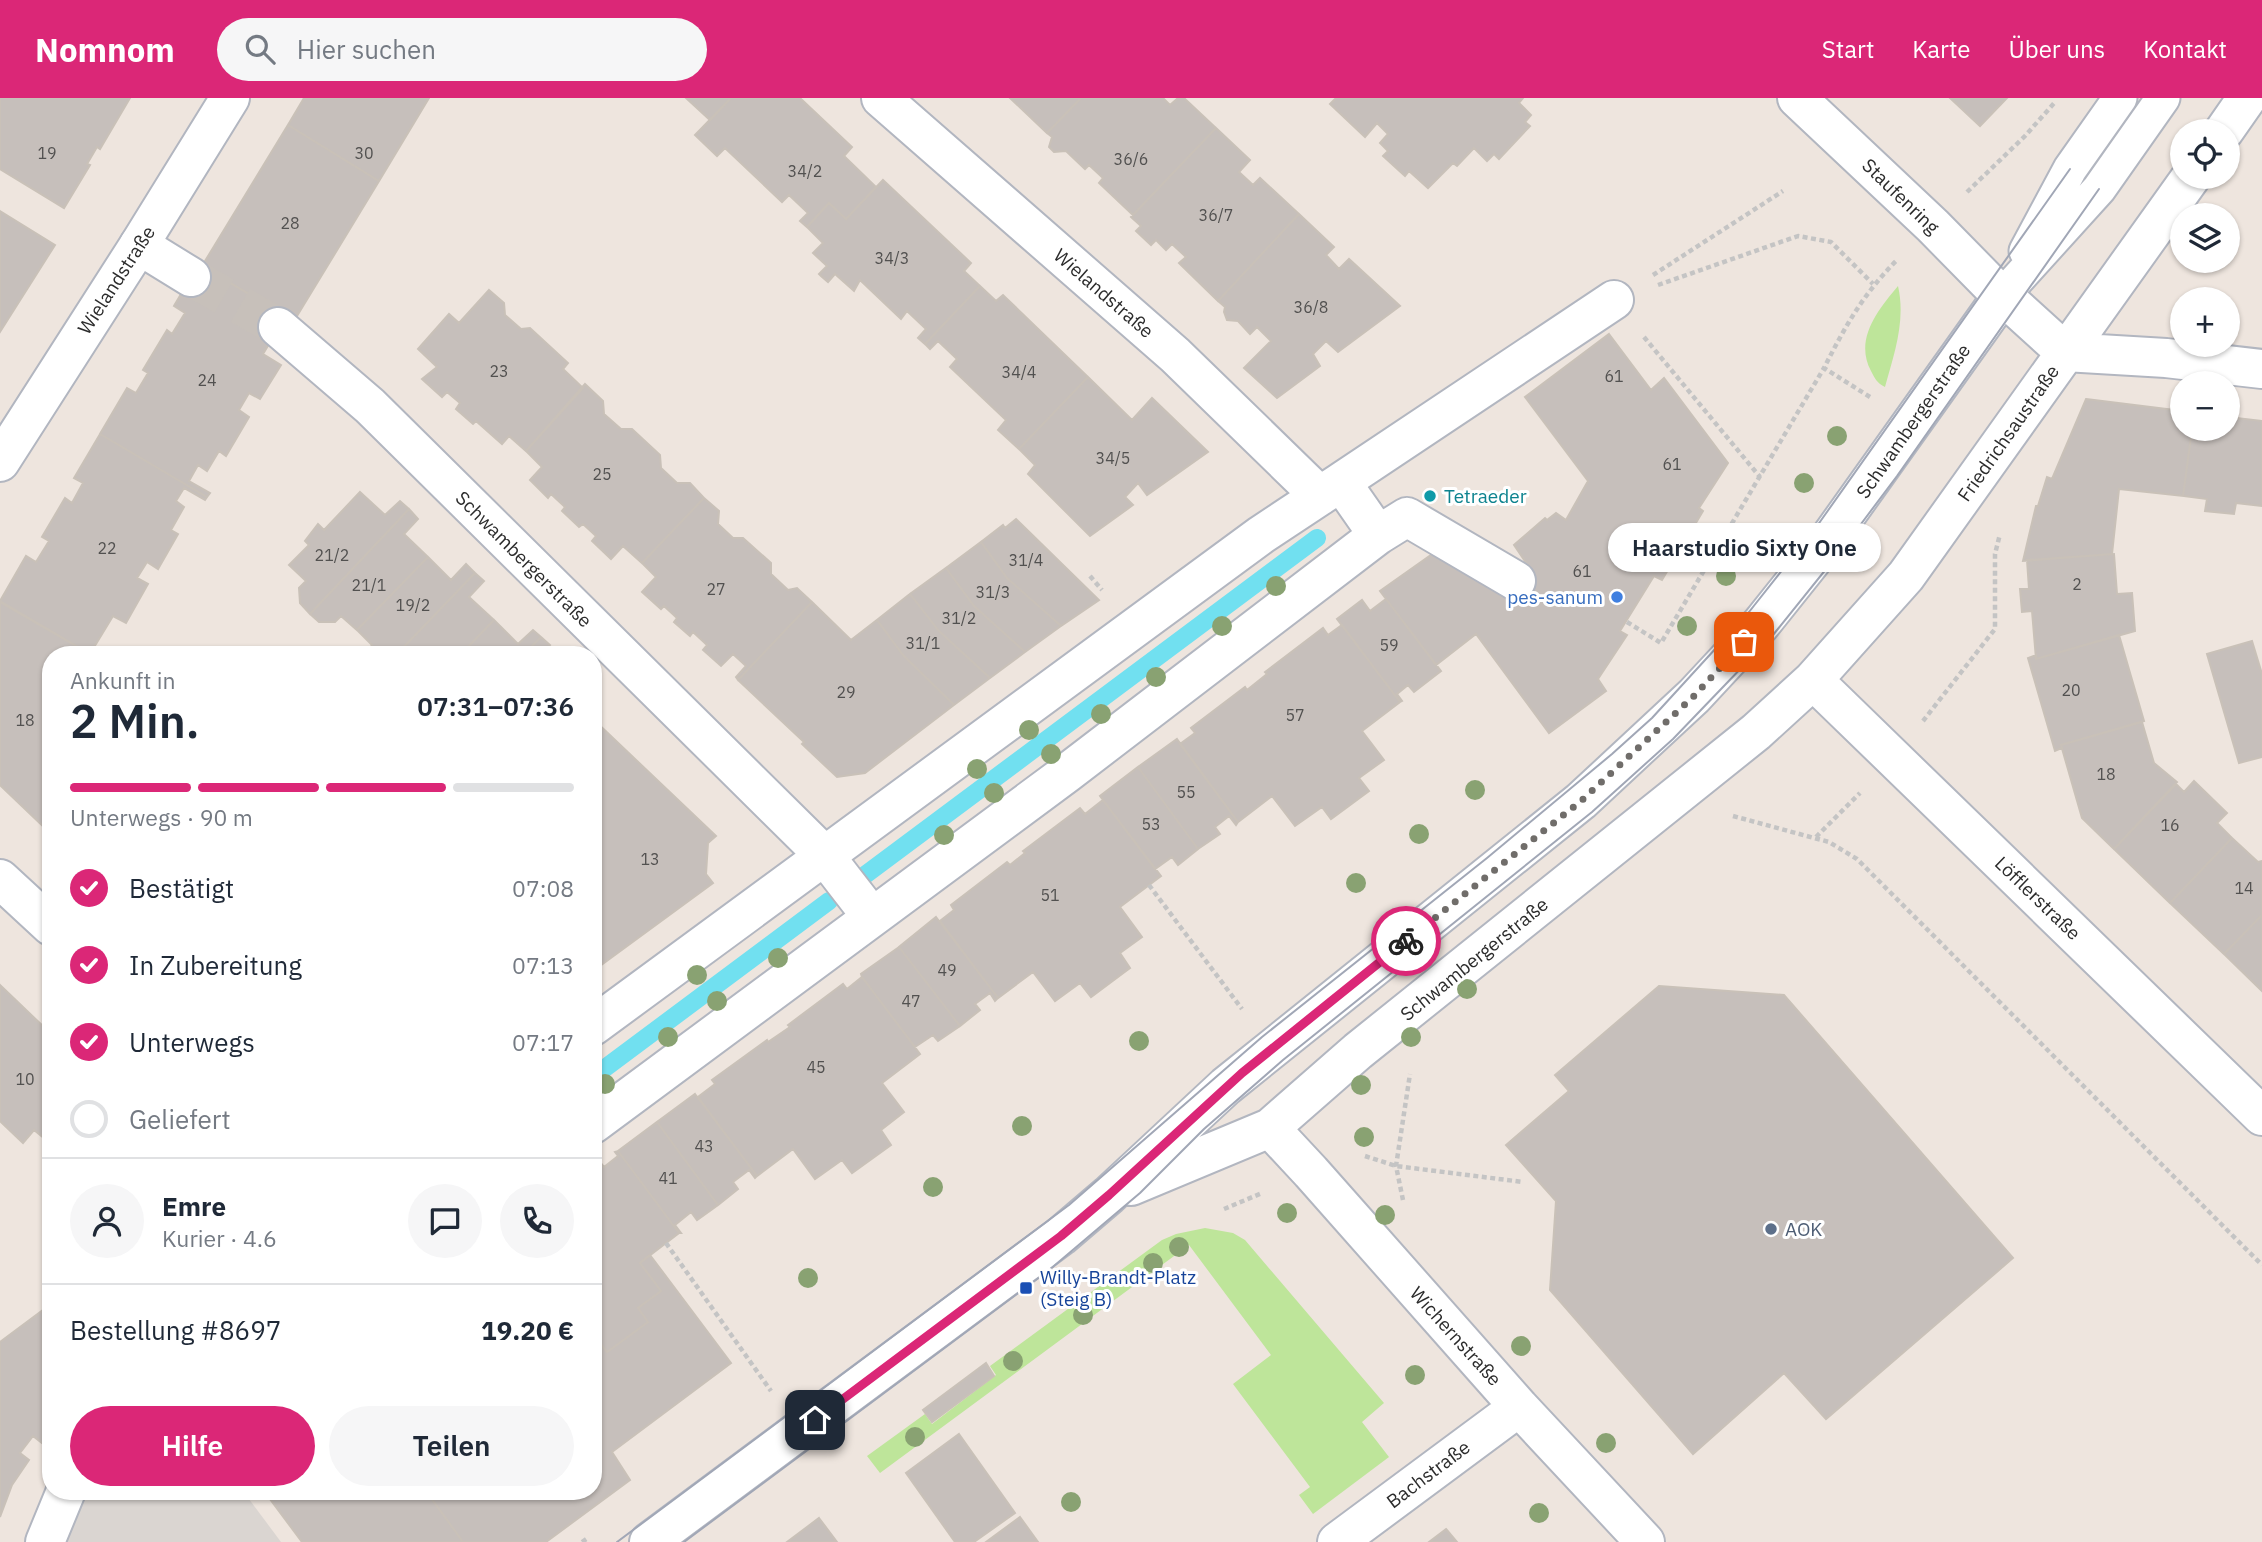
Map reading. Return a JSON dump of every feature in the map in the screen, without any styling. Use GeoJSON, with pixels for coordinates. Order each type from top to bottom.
{"type":"FeatureCollection","features":[{"type":"Feature","properties":{"kind":"street","name":"Wielandstraße"},"geometry":{"type":"LineString","coordinates":[[0,461],[230,98]]}},
{"type":"Feature","properties":{"kind":"street","name":"Wielandstraße"},"geometry":{"type":"LineString","coordinates":[[881,98],[1331,489]]}},
{"type":"Feature","properties":{"kind":"street","name":"Staufenring"},"geometry":{"type":"LineString","coordinates":[[1797,98],[2065,352]]}},
{"type":"Feature","properties":{"kind":"street"},"geometry":{"type":"LineString","coordinates":[[2232,119],[2247,98]]}},
{"type":"Feature","properties":{"kind":"street","name":"Friedrichsaustraße"},"geometry":{"type":"LineString","coordinates":[[1813,680],[1906,576],[2182,189]]}},
{"type":"Feature","properties":{"kind":"street"},"geometry":{"type":"LineString","coordinates":[[139,245],[191,277]]}},
{"type":"Feature","properties":{"kind":"street","name":"Schwambergerstraße"},"geometry":{"type":"LineString","coordinates":[[649,1542],[1014,1272],[1109,1195],[1236,1078],[1581,801],[1694,696],[1760,624],[1829,539],[2003,295]]}},
{"type":"Feature","properties":{"kind":"street"},"geometry":{"type":"LineString","coordinates":[[602,1019],[1261,535],[1614,300]]}},
{"type":"Feature","properties":{"kind":"street","name":"Schwambergerstraße"},"geometry":{"type":"LineString","coordinates":[[278,327],[370,407],[824,855],[872,917]]}},
{"type":"Feature","properties":{"kind":"street"},"geometry":{"type":"LineString","coordinates":[[2065,352],[2166,358],[2262,369]]}},
{"type":"Feature","properties":{"kind":"street"},"geometry":{"type":"LineString","coordinates":[[1331,489],[1378,535]]}},
{"type":"Feature","properties":{"kind":"street"},"geometry":{"type":"LineString","coordinates":[[602,1117],[1067,773],[1378,535],[1407,517],[1516,581]]}},
{"type":"Feature","properties":{"kind":"street","name":"Schwambergerstraße"},"geometry":{"type":"LineString","coordinates":[[1109,1195],[1270,1128],[1358,1051],[1746,740],[1813,680]]}},
{"type":"Feature","properties":{"kind":"street","name":"Löfflerstraße"},"geometry":{"type":"LineString","coordinates":[[1813,680],[2262,1116]]}},
{"type":"Feature","properties":{"kind":"street"},"geometry":{"type":"LineString","coordinates":[[0,879],[42,918]]}},
{"type":"Feature","properties":{"kind":"street","name":"Wichernstraße"},"geometry":{"type":"LineString","coordinates":[[1270,1128],[1519,1407],[1646,1542]]}},
{"type":"Feature","properties":{"kind":"street","name":"Bachstraße"},"geometry":{"type":"LineString","coordinates":[[1338,1542],[1519,1407]]}},
{"type":"Feature","properties":{"kind":"street"},"geometry":{"type":"LineString","coordinates":[[46,1542],[62,1500]]}},
{"type":"Feature","properties":{"kind":"lane"},"geometry":{"type":"LineString","coordinates":[[2003,295],[2070,169],[2120,98]]}},
{"type":"Feature","properties":{"kind":"lane"},"geometry":{"type":"LineString","coordinates":[[2003,295],[2099,189],[2163,98]]}},
{"type":"Feature","properties":{"kind":"path"},"geometry":{"type":"LineString","coordinates":[[2025,136],[2059,98]]}},
{"type":"Feature","properties":{"kind":"path"},"geometry":{"type":"LineString","coordinates":[[1614,300],[1783,191]]}},
{"type":"Feature","properties":{"kind":"path"},"geometry":{"type":"LineString","coordinates":[[1614,300],[1798,236],[1831,242],[1873,284],[1855,310],[1824,368],[1661,643],[1627,622]]}},
{"type":"Feature","properties":{"kind":"path"},"geometry":{"type":"LineString","coordinates":[[1614,300],[1760,477]]}},
{"type":"Feature","properties":{"kind":"path"},"geometry":{"type":"LineString","coordinates":[[1824,368],[1872,398]]}},
{"type":"Feature","properties":{"kind":"path"},"geometry":{"type":"LineString","coordinates":[[1816,838],[1894,758],[1994,629],[1995,554],[2011,496],[1981,472]]}},
{"type":"Feature","properties":{"kind":"path"},"geometry":{"type":"LineString","coordinates":[[1724,814],[1816,838],[1836,845],[1857,859],[2262,1265]]}},
{"type":"Feature","properties":{"kind":"path"},"geometry":{"type":"LineString","coordinates":[[1149,885],[1242,1009]]}},
{"type":"Feature","properties":{"kind":"path"},"geometry":{"type":"LineString","coordinates":[[1404,1203],[1396,1166],[1411,1067]]}},
{"type":"Feature","properties":{"kind":"path"},"geometry":{"type":"LineString","coordinates":[[1396,1166],[1522,1182]]}},
{"type":"Feature","properties":{"kind":"path"},"geometry":{"type":"LineString","coordinates":[[666,1243],[773,1393]]}},
{"type":"Feature","properties":{"kind":"path"},"geometry":{"type":"LineString","coordinates":[[582,1542],[588,1538]]}},
{"type":"Feature","properties":{"kind":"green space"},"geometry":{"type":"Polygon","coordinates":[[[1898,286],[1900,325],[1885,387],[1876,380],[1871,371],[1865,348],[1876,315],[1898,286]]]}},
{"type":"Feature","properties":{"kind":"green space"},"geometry":{"type":"Polygon","coordinates":[[[1205,1228],[1233,1233],[1245,1240],[1384,1403],[1362,1422],[1389,1457],[1313,1514],[1299,1495],[1310,1487],[1233,1384],[1271,1355],[1189,1245],[880,1473],[867,1456],[925,1414],[932,1424],[996,1375],[990,1366],[1162,1240],[1205,1228]]]}},
{"type":"Feature","properties":{"kind":"shaded area"},"geometry":{"type":"Polygon","coordinates":[[[51,1500],[250,1500],[281,1542],[33,1542],[51,1500]]]}},
{"type":"Feature","properties":{"kind":"building"},"geometry":{"type":"Polygon","coordinates":[[[0,98],[130,98],[100,149],[97,147],[87,164],[90,165],[64,208],[0,169],[0,98]]]}},
{"type":"Feature","properties":{"kind":"building"},"geometry":{"type":"Polygon","coordinates":[[[304,98],[429,98],[379,181],[288,125],[304,98]]]}},
{"type":"Feature","properties":{"kind":"building"},"geometry":{"type":"Polygon","coordinates":[[[686,98],[731,98],[710,120],[686,98]]]}},
{"type":"Feature","properties":{"kind":"building"},"geometry":{"type":"Polygon","coordinates":[[[731,98],[800,98],[852,147],[844,156],[876,187],[846,219],[829,203],[807,227],[800,221],[808,213],[789,195],[782,202],[725,148],[717,156],[695,135],[731,98]]]}},
{"type":"Feature","properties":{"kind":"building"},"geometry":{"type":"Polygon","coordinates":[[[1010,98],[1081,98],[1047,133],[1010,98]]]}},
{"type":"Feature","properties":{"kind":"building"},"geometry":{"type":"Polygon","coordinates":[[[1081,98],[1163,98],[1170,105],[1178,98],[1184,98],[1216,128],[1133,215],[1099,183],[1103,178],[1089,165],[1085,169],[1066,151],[1054,152],[1049,147],[1052,137],[1047,133],[1081,98]]]}},
{"type":"Feature","properties":{"kind":"building"},"geometry":{"type":"Polygon","coordinates":[[[1336,98],[1523,98],[1519,103],[1531,115],[1525,122],[1530,126],[1499,159],[1494,154],[1487,161],[1474,148],[1457,166],[1453,163],[1428,188],[1409,171],[1405,176],[1383,156],[1388,151],[1380,143],[1388,134],[1377,123],[1365,137],[1330,104],[1336,98]]]}},
{"type":"Feature","properties":{"kind":"building"},"geometry":{"type":"Polygon","coordinates":[[[1950,98],[2007,98],[1980,126],[1950,98]]]}},
{"type":"Feature","properties":{"kind":"building"},"geometry":{"type":"Polygon","coordinates":[[[288,125],[379,181],[294,321],[202,266],[288,125]]]}},
{"type":"Feature","properties":{"kind":"building"},"geometry":{"type":"Polygon","coordinates":[[[1216,128],[1250,160],[1239,172],[1253,185],[1260,178],[1299,214],[1218,301],[1179,263],[1186,257],[1172,244],[1166,250],[1156,240],[1151,245],[1136,231],[1141,226],[1131,217],[1216,128]]]}},
{"type":"Feature","properties":{"kind":"building"},"geometry":{"type":"Polygon","coordinates":[[[883,180],[971,263],[964,271],[980,286],[925,344],[918,338],[926,329],[907,311],[901,319],[860,280],[854,291],[835,274],[828,282],[819,274],[827,266],[813,253],[823,243],[807,227],[829,203],[846,219],[883,180]]]}},
{"type":"Feature","properties":{"kind":"building"},"geometry":{"type":"Polygon","coordinates":[[[0,211],[55,245],[0,332],[0,211]]]}},
{"type":"Feature","properties":{"kind":"building"},"geometry":{"type":"Polygon","coordinates":[[[1299,214],[1334,247],[1326,255],[1339,269],[1349,259],[1400,306],[1338,352],[1326,341],[1313,354],[1320,366],[1277,398],[1244,368],[1271,341],[1257,327],[1250,334],[1238,321],[1227,320],[1225,307],[1218,301],[1299,214]]]}},
{"type":"Feature","properties":{"kind":"building"},"geometry":{"type":"Polygon","coordinates":[[[202,266],[286,316],[263,354],[281,365],[260,399],[249,393],[239,410],[249,417],[226,456],[219,451],[207,471],[198,465],[189,481],[210,493],[207,497],[100,434],[127,388],[136,393],[148,373],[143,370],[167,330],[172,334],[185,313],[174,306],[191,277],[202,266]]]}},
{"type":"Feature","properties":{"kind":"building"},"geometry":{"type":"Polygon","coordinates":[[[980,286],[996,301],[1003,295],[1088,377],[1019,449],[998,430],[1006,420],[950,367],[957,359],[938,341],[930,349],[925,344],[980,286]]]}},
{"type":"Feature","properties":{"kind":"building"},"geometry":{"type":"Polygon","coordinates":[[[489,290],[504,303],[505,315],[521,329],[530,328],[568,363],[563,369],[583,388],[526,451],[509,436],[502,444],[476,421],[473,424],[456,409],[460,403],[447,392],[442,397],[422,379],[437,367],[418,349],[449,314],[459,323],[489,290]]]}},
{"type":"Feature","properties":{"kind":"building"},"geometry":{"type":"Polygon","coordinates":[[[1609,334],[1651,390],[1664,378],[1728,463],[1699,508],[1703,511],[1662,580],[1654,576],[1620,631],[1627,635],[1598,679],[1606,691],[1549,733],[1476,634],[1436,665],[1380,591],[1438,550],[1502,591],[1531,570],[1514,545],[1545,518],[1547,520],[1556,513],[1566,520],[1588,481],[1525,397],[1609,334]]]}},
{"type":"Feature","properties":{"kind":"building"},"geometry":{"type":"Polygon","coordinates":[[[1088,377],[1132,420],[1152,398],[1208,452],[1147,495],[1138,483],[1125,497],[1133,505],[1090,536],[1028,474],[1035,465],[1019,449],[1088,377]]]}},
{"type":"Feature","properties":{"kind":"building"},"geometry":{"type":"Polygon","coordinates":[[[585,384],[603,401],[604,414],[621,429],[632,429],[660,455],[661,468],[677,483],[690,483],[704,498],[642,563],[623,546],[611,559],[592,541],[596,536],[583,524],[579,527],[562,511],[565,507],[551,494],[548,498],[530,480],[542,467],[526,451],[585,384]]]}},
{"type":"Feature","properties":{"kind":"building"},"geometry":{"type":"Polygon","coordinates":[[[2086,399],[2170,410],[2170,441],[2190,441],[2183,496],[2119,489],[2112,554],[2023,561],[2036,506],[2047,477],[2052,479],[2086,399]]]}},
{"type":"Feature","properties":{"kind":"building"},"geometry":{"type":"Polygon","coordinates":[[[2240,418],[2262,421],[2262,506],[2236,503],[2234,514],[2205,511],[2207,499],[2183,496],[2190,441],[2240,441],[2240,418]]]}},
{"type":"Feature","properties":{"kind":"building"},"geometry":{"type":"Polygon","coordinates":[[[100,434],[207,497],[205,500],[184,488],[176,501],[184,507],[171,530],[178,534],[158,569],[147,562],[137,578],[148,584],[126,623],[113,616],[95,646],[76,646],[0,601],[26,556],[36,562],[49,541],[42,537],[65,498],[72,503],[83,483],[74,478],[100,434]]]}},
{"type":"Feature","properties":{"kind":"building"},"geometry":{"type":"Polygon","coordinates":[[[360,492],[385,515],[400,501],[409,509],[310,614],[300,603],[299,588],[306,581],[289,565],[309,545],[305,541],[318,524],[324,530],[360,492]]]}},
{"type":"Feature","properties":{"kind":"building"},"geometry":{"type":"Polygon","coordinates":[[[704,498],[719,511],[718,524],[733,538],[743,538],[771,563],[771,574],[788,590],[797,588],[812,602],[738,680],[736,677],[746,666],[733,654],[721,666],[703,650],[707,645],[693,632],[690,636],[674,622],[677,618],[664,606],[661,609],[642,592],[656,577],[642,563],[704,498]]]}},
{"type":"Feature","properties":{"kind":"building"},"geometry":{"type":"Polygon","coordinates":[[[409,509],[418,519],[404,534],[428,557],[357,630],[341,616],[335,622],[319,622],[310,614],[409,509]]]}},
{"type":"Feature","properties":{"kind":"building"},"geometry":{"type":"Polygon","coordinates":[[[1016,519],[1099,600],[1061,626],[1007,578],[981,542],[1003,525],[1005,528],[1016,519]]]}},
{"type":"Feature","properties":{"kind":"building"},"geometry":{"type":"Polygon","coordinates":[[[981,542],[1007,578],[1061,626],[1025,652],[974,606],[946,568],[981,542]]]}},
{"type":"Feature","properties":{"kind":"building"},"geometry":{"type":"Polygon","coordinates":[[[2114,554],[2117,594],[2132,593],[2135,631],[2036,659],[2032,611],[2022,612],[2020,589],[2029,589],[2027,560],[2114,554]]]}},
{"type":"Feature","properties":{"kind":"building"},"geometry":{"type":"Polygon","coordinates":[[[428,557],[451,580],[466,564],[475,573],[405,646],[371,646],[357,630],[428,557]]]}},
{"type":"Feature","properties":{"kind":"building"},"geometry":{"type":"Polygon","coordinates":[[[946,568],[974,606],[1025,652],[990,678],[939,631],[910,594],[946,568]]]}},
{"type":"Feature","properties":{"kind":"building"},"geometry":{"type":"Polygon","coordinates":[[[475,573],[484,581],[469,597],[494,620],[469,646],[405,646],[475,573]]]}},
{"type":"Feature","properties":{"kind":"building"},"geometry":{"type":"Polygon","coordinates":[[[910,594],[939,631],[990,678],[954,705],[903,655],[877,620],[910,594]]]}},
{"type":"Feature","properties":{"kind":"building"},"geometry":{"type":"Polygon","coordinates":[[[1386,599],[1441,671],[1414,692],[1408,685],[1397,694],[1402,701],[1400,702],[1337,619],[1362,600],[1370,611],[1386,599]]]}},
{"type":"Feature","properties":{"kind":"building"},"geometry":{"type":"Polygon","coordinates":[[[0,602],[76,646],[42,646],[42,825],[0,785],[0,602]]]}},
{"type":"Feature","properties":{"kind":"building"},"geometry":{"type":"Polygon","coordinates":[[[812,602],[851,640],[877,620],[903,655],[954,705],[865,773],[837,777],[738,680],[812,602]]]}},
{"type":"Feature","properties":{"kind":"building"},"geometry":{"type":"Polygon","coordinates":[[[494,620],[518,644],[533,630],[541,637],[532,646],[469,646],[494,620]]]}},
{"type":"Feature","properties":{"kind":"building"},"geometry":{"type":"Polygon","coordinates":[[[1342,625],[1400,702],[1362,731],[1384,760],[1359,778],[1369,791],[1331,819],[1322,807],[1295,826],[1272,796],[1238,822],[1180,744],[1195,733],[1191,728],[1245,687],[1247,690],[1267,674],[1265,672],[1323,628],[1328,635],[1342,625]]]}},
{"type":"Feature","properties":{"kind":"building"},"geometry":{"type":"Polygon","coordinates":[[[2119,635],[2144,721],[2061,745],[2062,748],[2055,751],[2028,658],[2036,655],[2036,659],[2119,635]]]}},
{"type":"Feature","properties":{"kind":"building"},"geometry":{"type":"Polygon","coordinates":[[[541,637],[550,645],[549,646],[532,646],[541,637]]]}},
{"type":"Feature","properties":{"kind":"building"},"geometry":{"type":"Polygon","coordinates":[[[2252,641],[2262,674],[2262,757],[2239,763],[2207,654],[2252,641]]]}},
{"type":"Feature","properties":{"kind":"building"},"geometry":{"type":"Polygon","coordinates":[[[2142,722],[2154,763],[2177,782],[2114,849],[2082,818],[2061,745],[2142,722]]]}},
{"type":"Feature","properties":{"kind":"building"},"geometry":{"type":"Polygon","coordinates":[[[602,728],[716,836],[708,843],[706,874],[713,883],[602,964],[602,728]]]}},
{"type":"Feature","properties":{"kind":"building"},"geometry":{"type":"Polygon","coordinates":[[[1177,739],[1238,822],[1236,825],[1229,816],[1215,827],[1220,834],[1198,849],[1138,767],[1177,739]]]}},
{"type":"Feature","properties":{"kind":"building"},"geometry":{"type":"Polygon","coordinates":[[[1138,767],[1198,849],[1178,865],[1172,857],[1155,869],[1100,796],[1138,767]]]}},
{"type":"Feature","properties":{"kind":"building"},"geometry":{"type":"Polygon","coordinates":[[[2194,781],[2227,813],[2217,823],[2232,838],[2170,903],[2114,849],[2176,784],[2184,792],[2194,781]]]}},
{"type":"Feature","properties":{"kind":"building"},"geometry":{"type":"Polygon","coordinates":[[[1103,800],[1161,876],[1120,907],[1142,937],[1120,953],[1130,968],[1091,997],[1080,983],[1055,1001],[1033,972],[998,998],[940,921],[954,910],[951,905],[1007,862],[1010,865],[1025,853],[1023,851],[1080,808],[1085,814],[1103,800]]]}},
{"type":"Feature","properties":{"kind":"building"},"geometry":{"type":"Polygon","coordinates":[[[2232,838],[2258,862],[2262,861],[2262,915],[2224,954],[2170,903],[2232,838]]]}},
{"type":"Feature","properties":{"kind":"building"},"geometry":{"type":"Polygon","coordinates":[[[2262,915],[2262,991],[2224,954],[2262,915]]]}},
{"type":"Feature","properties":{"kind":"building"},"geometry":{"type":"Polygon","coordinates":[[[936,917],[998,998],[995,1001],[990,993],[975,1004],[980,1010],[960,1026],[899,947],[936,917]]]}},
{"type":"Feature","properties":{"kind":"building"},"geometry":{"type":"Polygon","coordinates":[[[899,947],[960,1026],[938,1041],[933,1035],[915,1047],[862,977],[861,974],[899,947]]]}},
{"type":"Feature","properties":{"kind":"building"},"geometry":{"type":"Polygon","coordinates":[[[862,977],[920,1054],[882,1083],[904,1112],[881,1130],[891,1145],[852,1173],[842,1160],[815,1179],[793,1149],[757,1176],[698,1097],[715,1084],[712,1080],[767,1040],[768,1042],[790,1027],[788,1025],[843,984],[847,989],[862,977]]]}},
{"type":"Feature","properties":{"kind":"building"},"geometry":{"type":"Polygon","coordinates":[[[0,985],[42,1025],[42,1137],[34,1130],[23,1143],[0,1121],[0,985]]]}},
{"type":"Feature","properties":{"kind":"building","name":"AOK"},"geometry":{"type":"Polygon","coordinates":[[[1659,986],[1784,995],[2013,1258],[1826,1419],[1784,1373],[1693,1454],[1550,1290],[1556,1201],[1506,1145],[1569,1091],[1555,1075],[1659,986]]]}},
{"type":"Feature","properties":{"kind":"building"},"geometry":{"type":"Polygon","coordinates":[[[695,1094],[757,1176],[755,1178],[749,1170],[733,1182],[738,1189],[718,1205],[657,1122],[695,1094]]]}},
{"type":"Feature","properties":{"kind":"building"},"geometry":{"type":"Polygon","coordinates":[[[657,1122],[718,1205],[697,1220],[691,1212],[675,1225],[681,1233],[618,1151],[657,1122]]]}},
{"type":"Feature","properties":{"kind":"building"},"geometry":{"type":"Polygon","coordinates":[[[618,1151],[679,1233],[640,1263],[661,1291],[638,1308],[648,1322],[607,1352],[602,1345],[602,1165],[604,1167],[618,1156],[615,1152],[618,1151]]]}},
{"type":"Feature","properties":{"kind":"building"},"geometry":{"type":"Polygon","coordinates":[[[650,1255],[731,1363],[612,1452],[630,1480],[546,1542],[463,1542],[433,1500],[602,1500],[602,1345],[607,1352],[648,1322],[638,1308],[661,1291],[640,1263],[650,1255]]]}},
{"type":"Feature","properties":{"kind":"building"},"geometry":{"type":"Polygon","coordinates":[[[42,1311],[42,1443],[33,1436],[20,1453],[29,1460],[12,1485],[0,1517],[0,1342],[42,1311]]]}},
{"type":"Feature","properties":{"kind":"building"},"geometry":{"type":"Polygon","coordinates":[[[986,1363],[994,1376],[932,1422],[923,1410],[986,1363]]]}},
{"type":"Feature","properties":{"kind":"building"},"geometry":{"type":"Polygon","coordinates":[[[959,1434],[1015,1513],[974,1542],[955,1542],[906,1473],[959,1434]]]}},
{"type":"Feature","properties":{"kind":"building"},"geometry":{"type":"Polygon","coordinates":[[[271,1500],[433,1500],[463,1542],[302,1542],[271,1500]]]}},
{"type":"Feature","properties":{"kind":"building"},"geometry":{"type":"Polygon","coordinates":[[[1020,1517],[1038,1542],[986,1542],[1020,1517]]]}},
{"type":"Feature","properties":{"kind":"building"},"geometry":{"type":"Polygon","coordinates":[[[819,1518],[837,1542],[787,1542],[819,1518]]]}},
{"type":"Feature","properties":{"kind":"building"},"geometry":{"type":"Polygon","coordinates":[[[1446,1529],[1457,1542],[1429,1542],[1446,1529]]]}},
{"type":"Feature","properties":{"kind":"waterway"},"geometry":{"type":"LineString","coordinates":[[861,878],[1317,538]]}},
{"type":"Feature","properties":{"kind":"waterway"},"geometry":{"type":"LineString","coordinates":[[602,1070],[829,901]]}},
{"type":"Feature","properties":{"kind":"tunnel"},"geometry":{"type":"LineString","coordinates":[[191,277],[278,327]]}},
{"type":"Feature","properties":{"kind":"tram line"},"geometry":{"type":"LineString","coordinates":[[617,1542],[1069,1205],[1262,1037],[1487,858],[1652,718],[1749,612],[1817,526],[2070,169]]}},
{"type":"Feature","properties":{"kind":"tram line"},"geometry":{"type":"LineString","coordinates":[[684,1542],[1048,1271],[1140,1193],[1204,1129],[1283,1060],[1592,812],[1673,739],[1773,635],[1843,548],[1897,476],[2099,189]]}},
{"type":"Feature","properties":{"kind":"way so far"},"geometry":{"type":"LineString","coordinates":[[1406,941],[1622,765],[1694,696],[1744,642]]}},
{"type":"Feature","properties":{"kind":"place","name":"Tetraeder"},"geometry":{"type":"Point","coordinates":[1430,496]}},
{"type":"Feature","properties":{"kind":"place","name":"pes-sanum"},"geometry":{"type":"Point","coordinates":[1617,597]}},
{"type":"Feature","properties":{"kind":"place","name":"Haarstudio Sixty One"},"geometry":{"type":"Point","coordinates":[1744,642]}},
{"type":"Feature","properties":{"kind":"place","name":"AOK"},"geometry":{"type":"Point","coordinates":[1771,1229]}},
{"type":"Feature","properties":{"kind":"place","name":"Willy-Brandt-Platz (Steig B)"},"geometry":{"type":"Point","coordinates":[1026,1288]}},
{"type":"Feature","properties":{"kind":"route"},"geometry":{"type":"LineString","coordinates":[[815,1420],[1061,1236],[1272,1047],[1406,941]]}}]}
